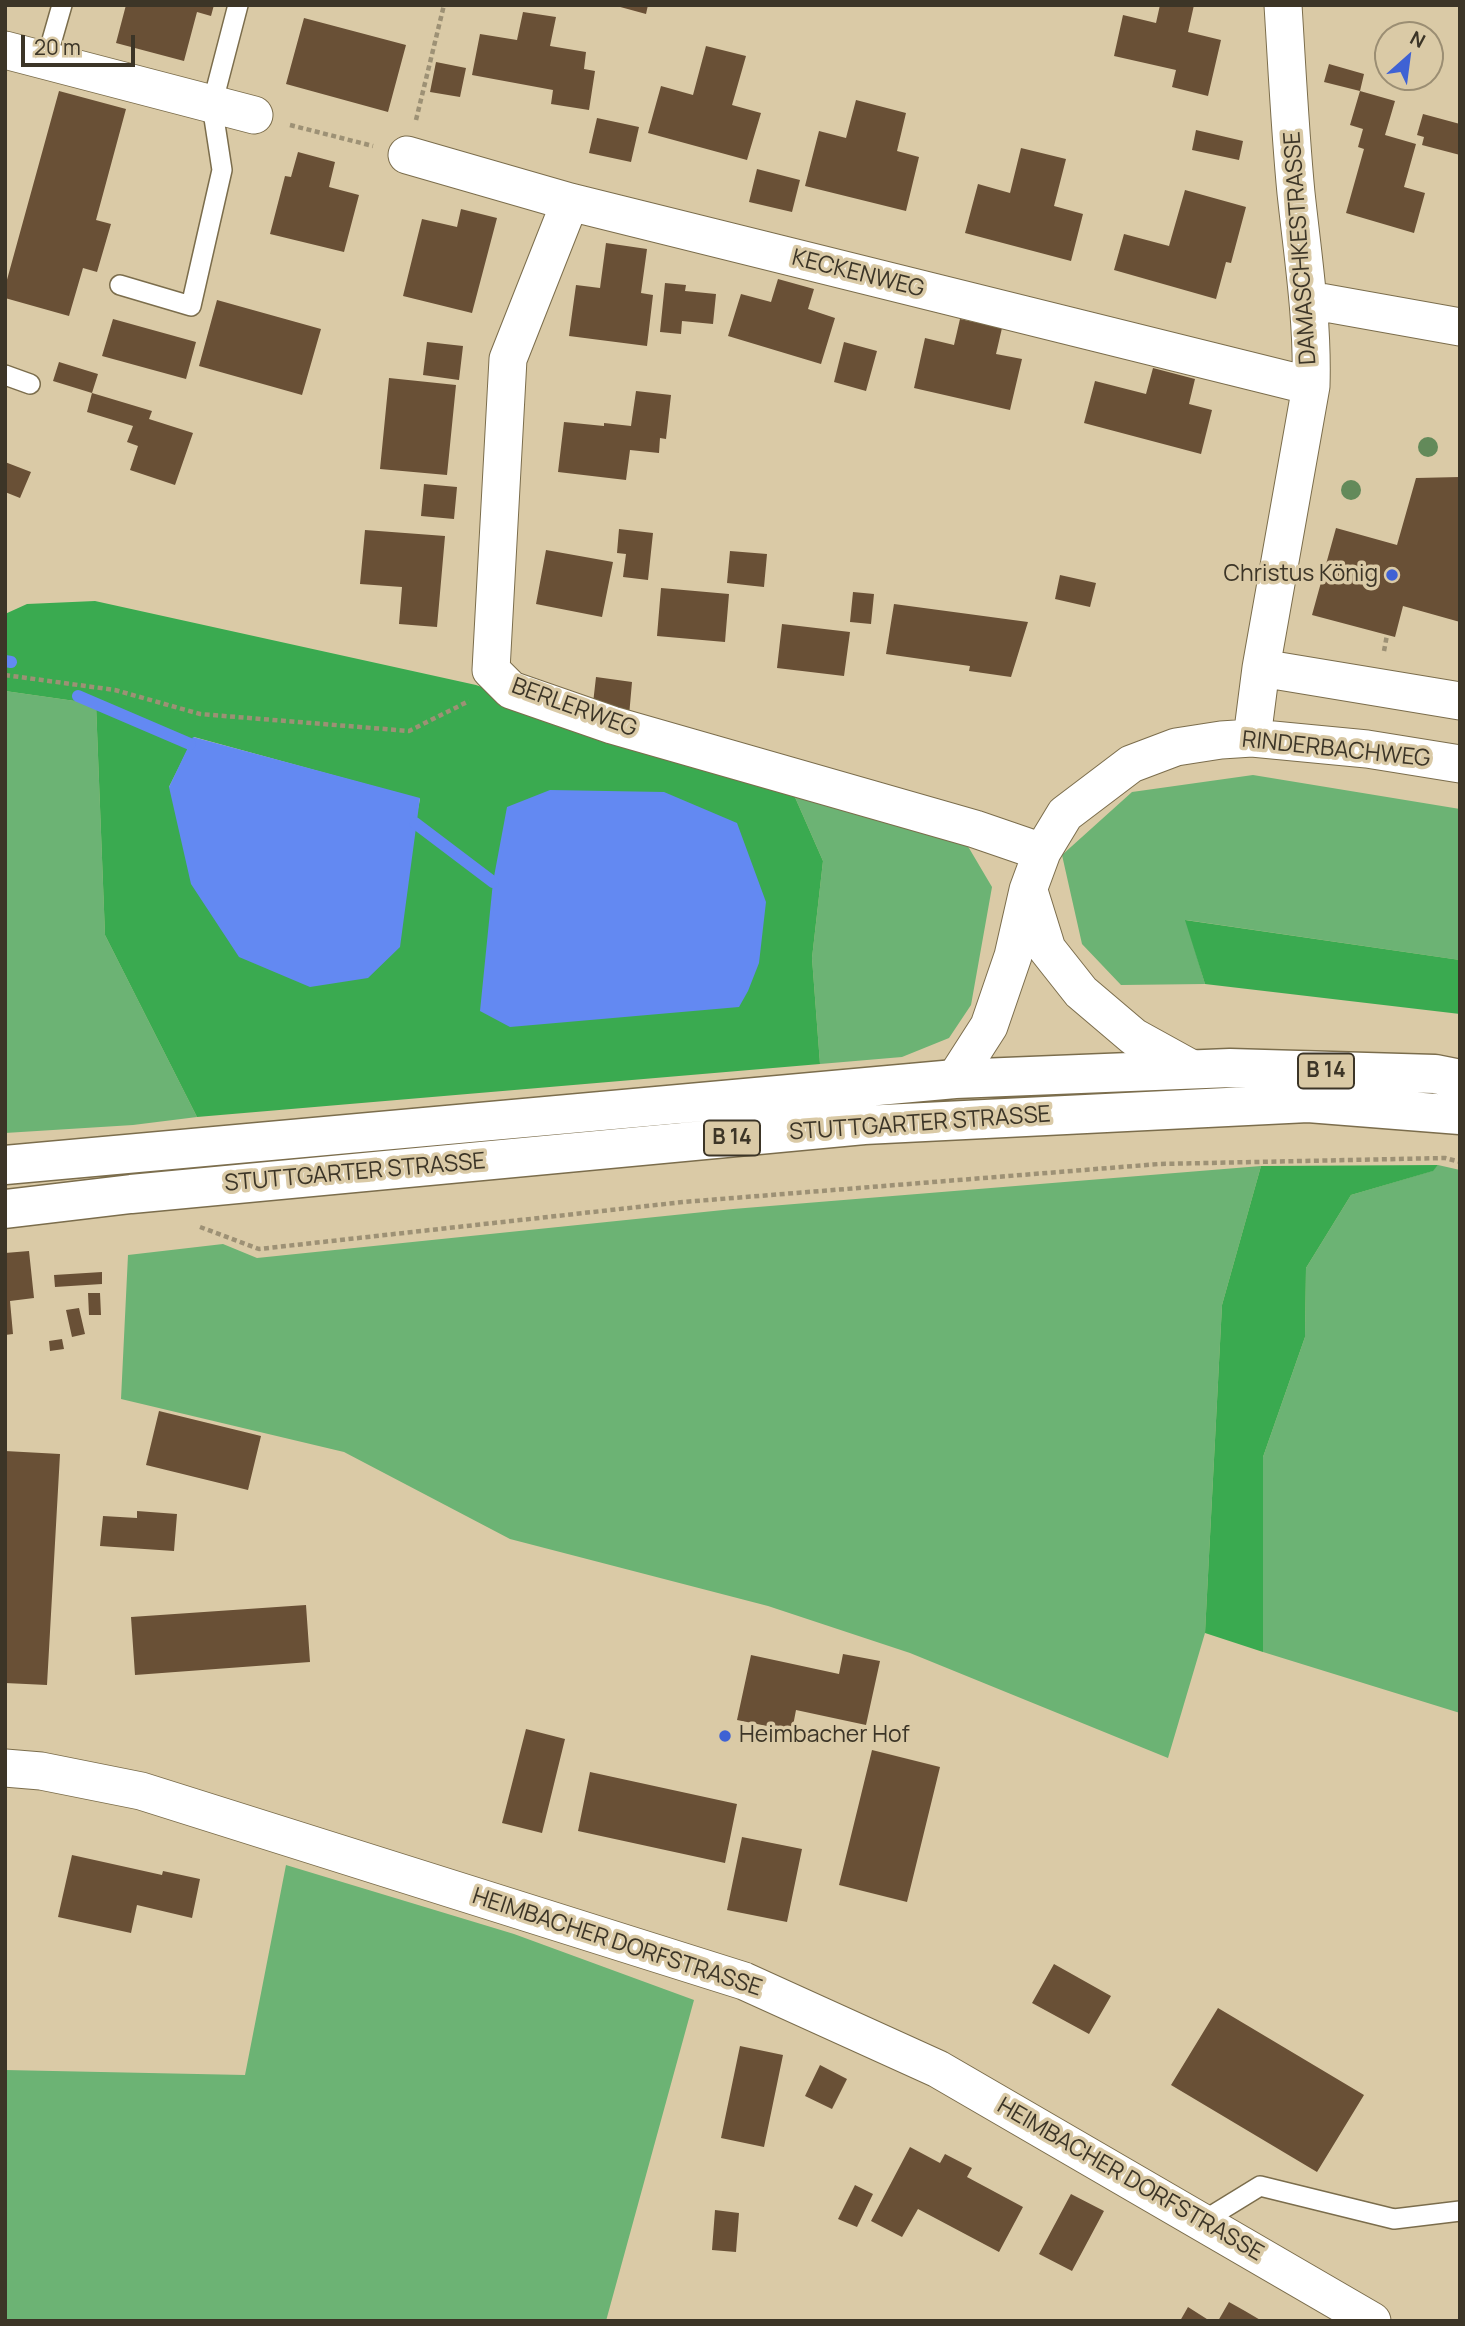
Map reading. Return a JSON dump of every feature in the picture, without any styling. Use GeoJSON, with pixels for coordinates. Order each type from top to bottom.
{"type":"FeatureCollection","features":[{"type":"Feature","properties":{"kind":"main road","name":"STUTTGARTER STRASSE"},"geometry":{"type":"LineString","coordinates":[[5,1165],[955,1079],[1230,1068],[1435,1074],[1460,1079]]}},
{"type":"Feature","properties":{"kind":"main road","name":"STUTTGARTER STRASSE"},"geometry":{"type":"LineString","coordinates":[[5,1209],[131,1194],[864,1125],[1308,1103],[1460,1115]]}},
{"type":"Feature","properties":{"kind":"street","name":"DAMASCHKESTRASSE"},"geometry":{"type":"LineString","coordinates":[[1252,738],[1261,668],[1311,386],[1309,300],[1296,190],[1283,5]]}},
{"type":"Feature","properties":{"kind":"street"},"geometry":{"type":"LineString","coordinates":[[5,50],[254,115]]}},
{"type":"Feature","properties":{"kind":"street","name":"KECKENWEG"},"geometry":{"type":"LineString","coordinates":[[407,155],[570,202],[1311,386]]}},
{"type":"Feature","properties":{"kind":"street","name":"BERLERWEG"},"geometry":{"type":"LineString","coordinates":[[570,202],[508,359],[491,670],[511,690],[612,724],[975,829],[1042,852]]}},
{"type":"Feature","properties":{"kind":"street"},"geometry":{"type":"LineString","coordinates":[[1309,300],[1460,327]]}},
{"type":"Feature","properties":{"kind":"street"},"geometry":{"type":"LineString","coordinates":[[1261,668],[1460,701]]}},
{"type":"Feature","properties":{"kind":"street","name":"RINDERBACHWEG"},"geometry":{"type":"LineString","coordinates":[[955,1079],[989,1026],[1013,956],[1028,890],[1042,852],[1065,814],[1132,764],[1176,747],[1252,738],[1367,749],[1460,764]]}},
{"type":"Feature","properties":{"kind":"street"},"geometry":{"type":"LineString","coordinates":[[1028,890],[1047,949],[1081,992],[1134,1037],[1192,1069]]}},
{"type":"Feature","properties":{"kind":"street","name":"HEIMBACHER DORFSTRASSE"},"geometry":{"type":"LineString","coordinates":[[5,1768],[41,1771],[141,1790],[744,1981],[938,2069],[1372,2321]]}},
{"type":"Feature","properties":{"kind":"lane"},"geometry":{"type":"LineString","coordinates":[[46,61],[62,5]]}},
{"type":"Feature","properties":{"kind":"lane"},"geometry":{"type":"LineString","coordinates":[[120,285],[191,306],[222,170],[212,104],[238,5]]}},
{"type":"Feature","properties":{"kind":"lane"},"geometry":{"type":"LineString","coordinates":[[5,375],[30,384]]}},
{"type":"Feature","properties":{"kind":"lane"},"geometry":{"type":"LineString","coordinates":[[1203,2221],[1259,2186],[1394,2219],[1460,2211]]}},
{"type":"Feature","properties":{"kind":"path"},"geometry":{"type":"LineString","coordinates":[[254,115],[407,155],[444,5]]}},
{"type":"Feature","properties":{"kind":"path"},"geometry":{"type":"LineString","coordinates":[[1386,643],[1387,635]]}},
{"type":"Feature","properties":{"kind":"path"},"geometry":{"type":"LineString","coordinates":[[5,675],[116,690],[200,714],[409,731],[504,683]]}},
{"type":"Feature","properties":{"kind":"path"},"geometry":{"type":"LineString","coordinates":[[188,1223],[259,1249],[683,1202],[1159,1164],[1445,1158],[1460,1162]]}},
{"type":"Feature","properties":{"kind":"green space"},"geometry":{"type":"Polygon","coordinates":[[[95,601],[476,685],[794,795],[823,861],[812,958],[820,1064],[197,1117],[105,935],[96,704],[5,691],[5,614],[27,604],[95,601]],[[194,737],[169,787],[415,823],[420,799],[194,737]]]}},
{"type":"Feature","properties":{"kind":"green space"},"geometry":{"type":"Polygon","coordinates":[[[5,691],[96,704],[105,935],[197,1117],[133,1125],[5,1133],[5,691]]]}},
{"type":"Feature","properties":{"kind":"green space"},"geometry":{"type":"Polygon","coordinates":[[[1253,775],[1460,809],[1460,960],[1186,920],[1205,984],[1121,985],[1082,944],[1062,855],[1132,792],[1253,775]]]}},
{"type":"Feature","properties":{"kind":"green space"},"geometry":{"type":"Polygon","coordinates":[[[794,795],[966,843],[992,887],[971,1005],[949,1038],[902,1057],[820,1064],[812,958],[823,861],[794,795]]]}},
{"type":"Feature","properties":{"kind":"green space"},"geometry":{"type":"Polygon","coordinates":[[[1185,920],[1460,960],[1460,1014],[1205,984],[1185,920]]]}},
{"type":"Feature","properties":{"kind":"green space"},"geometry":{"type":"Polygon","coordinates":[[[1438,1165],[1460,1170],[1460,1713],[1263,1652],[1263,1457],[1305,1337],[1306,1268],[1351,1195],[1432,1171],[1438,1165]]]}},
{"type":"Feature","properties":{"kind":"green space"},"geometry":{"type":"Polygon","coordinates":[[[1438,1165],[1433,1171],[1351,1195],[1306,1268],[1305,1337],[1263,1457],[1263,1652],[1205,1633],[1222,1305],[1261,1166],[1438,1165]]]}},
{"type":"Feature","properties":{"kind":"green space"},"geometry":{"type":"Polygon","coordinates":[[[1261,1166],[1222,1305],[1205,1633],[1168,1758],[910,1653],[768,1606],[510,1539],[344,1452],[121,1399],[128,1255],[223,1244],[257,1258],[733,1209],[1261,1166]]]}},
{"type":"Feature","properties":{"kind":"green space"},"geometry":{"type":"Polygon","coordinates":[[[286,1865],[514,1934],[694,2000],[606,2321],[5,2321],[5,2070],[245,2075],[286,1865]]]}},
{"type":"Feature","properties":{"kind":"water"},"geometry":{"type":"Polygon","coordinates":[[[193,737],[420,798],[400,947],[368,978],[310,987],[239,957],[191,884],[169,787],[193,737]]]}},
{"type":"Feature","properties":{"kind":"water"},"geometry":{"type":"Polygon","coordinates":[[[550,790],[664,792],[737,823],[766,902],[759,963],[739,1007],[510,1027],[480,1011],[493,882],[507,807],[550,790]]]}},
{"type":"Feature","properties":{"kind":"building"},"geometry":{"type":"Polygon","coordinates":[[[126,5],[214,5],[211,16],[197,12],[184,61],[116,43],[126,5]]]}},
{"type":"Feature","properties":{"kind":"building"},"geometry":{"type":"Polygon","coordinates":[[[613,5],[648,5],[646,14],[613,5]]]}},
{"type":"Feature","properties":{"kind":"building"},"geometry":{"type":"Polygon","coordinates":[[[1160,5],[1194,5],[1188,32],[1221,40],[1208,96],[1172,87],[1176,70],[1114,56],[1123,15],[1156,23],[1160,5]]]}},
{"type":"Feature","properties":{"kind":"building"},"geometry":{"type":"Polygon","coordinates":[[[523,12],[556,17],[550,46],[586,52],[584,69],[595,71],[589,110],[551,104],[553,90],[472,75],[480,34],[517,40],[523,12]]]}},
{"type":"Feature","properties":{"kind":"building"},"geometry":{"type":"Polygon","coordinates":[[[304,18],[406,45],[388,112],[286,84],[304,18]]]}},
{"type":"Feature","properties":{"kind":"building"},"geometry":{"type":"Polygon","coordinates":[[[706,46],[746,56],[732,105],[761,113],[747,160],[648,133],[661,86],[693,95],[706,46]]]}},
{"type":"Feature","properties":{"kind":"building"},"geometry":{"type":"Polygon","coordinates":[[[436,62],[466,68],[460,97],[430,92],[436,62]]]}},
{"type":"Feature","properties":{"kind":"building"},"geometry":{"type":"Polygon","coordinates":[[[1329,64],[1364,74],[1360,91],[1324,82],[1329,64]]]}},
{"type":"Feature","properties":{"kind":"building"},"geometry":{"type":"Polygon","coordinates":[[[59,91],[126,109],[96,220],[111,224],[97,272],[83,268],[69,316],[5,298],[5,287],[59,91]]]}},
{"type":"Feature","properties":{"kind":"building"},"geometry":{"type":"Polygon","coordinates":[[[1360,91],[1395,101],[1385,135],[1416,144],[1404,187],[1425,193],[1414,233],[1346,213],[1364,149],[1358,147],[1363,129],[1350,125],[1360,91]]]}},
{"type":"Feature","properties":{"kind":"building"},"geometry":{"type":"Polygon","coordinates":[[[856,100],[906,113],[897,151],[919,157],[906,211],[805,186],[819,131],[846,138],[856,100]]]}},
{"type":"Feature","properties":{"kind":"building"},"geometry":{"type":"Polygon","coordinates":[[[1423,114],[1460,124],[1460,155],[1422,145],[1424,137],[1417,135],[1423,114]]]}},
{"type":"Feature","properties":{"kind":"building"},"geometry":{"type":"Polygon","coordinates":[[[597,118],[639,127],[631,162],[589,153],[597,118]]]}},
{"type":"Feature","properties":{"kind":"building"},"geometry":{"type":"Polygon","coordinates":[[[1196,130],[1243,141],[1239,160],[1192,150],[1196,130]]]}},
{"type":"Feature","properties":{"kind":"building"},"geometry":{"type":"Polygon","coordinates":[[[1021,148],[1066,159],[1054,206],[1083,214],[1071,261],[965,233],[978,184],[1010,193],[1021,148]]]}},
{"type":"Feature","properties":{"kind":"building"},"geometry":{"type":"Polygon","coordinates":[[[298,152],[335,162],[329,187],[359,195],[344,252],[270,234],[285,176],[291,177],[298,152]]]}},
{"type":"Feature","properties":{"kind":"building"},"geometry":{"type":"Polygon","coordinates":[[[757,169],[800,180],[792,212],[749,202],[757,169]]]}},
{"type":"Feature","properties":{"kind":"building"},"geometry":{"type":"Polygon","coordinates":[[[1185,190],[1246,207],[1231,263],[1226,262],[1216,299],[1114,270],[1124,234],[1169,246],[1185,190]]]}},
{"type":"Feature","properties":{"kind":"building"},"geometry":{"type":"Polygon","coordinates":[[[461,209],[497,218],[472,313],[403,296],[422,219],[457,227],[461,209]]]}},
{"type":"Feature","properties":{"kind":"building"},"geometry":{"type":"Polygon","coordinates":[[[606,243],[647,249],[641,293],[653,295],[647,346],[569,336],[576,285],[600,288],[606,243]]]}},
{"type":"Feature","properties":{"kind":"building"},"geometry":{"type":"Polygon","coordinates":[[[778,279],[814,289],[808,309],[835,318],[821,364],[728,336],[741,294],[771,302],[778,279]]]}},
{"type":"Feature","properties":{"kind":"building"},"geometry":{"type":"Polygon","coordinates":[[[665,283],[686,285],[685,291],[716,294],[713,324],[682,321],[681,334],[660,332],[665,283]]]}},
{"type":"Feature","properties":{"kind":"building"},"geometry":{"type":"Polygon","coordinates":[[[217,300],[321,329],[302,395],[199,366],[217,300]]]}},
{"type":"Feature","properties":{"kind":"building"},"geometry":{"type":"Polygon","coordinates":[[[113,319],[196,342],[186,379],[102,356],[113,319]]]}},
{"type":"Feature","properties":{"kind":"building"},"geometry":{"type":"Polygon","coordinates":[[[960,319],[1002,328],[996,354],[1022,359],[1010,410],[914,388],[925,338],[954,345],[960,319]]]}},
{"type":"Feature","properties":{"kind":"building"},"geometry":{"type":"Polygon","coordinates":[[[427,342],[463,346],[459,380],[423,375],[427,342]]]}},
{"type":"Feature","properties":{"kind":"building"},"geometry":{"type":"Polygon","coordinates":[[[844,342],[877,351],[866,391],[834,382],[844,342]]]}},
{"type":"Feature","properties":{"kind":"building"},"geometry":{"type":"Polygon","coordinates":[[[59,362],[98,374],[92,393],[53,381],[59,362]]]}},
{"type":"Feature","properties":{"kind":"building"},"geometry":{"type":"Polygon","coordinates":[[[1153,368],[1195,379],[1189,404],[1212,410],[1201,454],[1084,423],[1095,381],[1146,394],[1153,368]]]}},
{"type":"Feature","properties":{"kind":"building"},"geometry":{"type":"Polygon","coordinates":[[[389,378],[456,385],[447,475],[380,469],[389,378]]]}},
{"type":"Feature","properties":{"kind":"building"},"geometry":{"type":"Polygon","coordinates":[[[636,391],[671,395],[666,439],[660,438],[659,453],[630,450],[626,480],[558,472],[564,422],[631,426],[636,391]]]}},
{"type":"Feature","properties":{"kind":"building"},"geometry":{"type":"Polygon","coordinates":[[[92,393],[152,411],[149,419],[193,433],[175,485],[130,470],[138,446],[127,442],[133,426],[87,412],[92,393]]]}},
{"type":"Feature","properties":{"kind":"building"},"geometry":{"type":"Polygon","coordinates":[[[5,462],[31,472],[20,498],[5,492],[5,462]]]}},
{"type":"Feature","properties":{"kind":"building","name":"Christus König"},"geometry":{"type":"Polygon","coordinates":[[[1460,477],[1460,622],[1403,606],[1395,637],[1312,615],[1336,528],[1397,545],[1416,478],[1460,477]]]}},
{"type":"Feature","properties":{"kind":"building"},"geometry":{"type":"Polygon","coordinates":[[[424,484],[457,487],[454,519],[421,516],[424,484]]]}},
{"type":"Feature","properties":{"kind":"building"},"geometry":{"type":"Polygon","coordinates":[[[619,529],[653,533],[648,580],[623,577],[626,554],[617,553],[619,529]]]}},
{"type":"Feature","properties":{"kind":"building"},"geometry":{"type":"Polygon","coordinates":[[[365,530],[445,536],[437,627],[399,624],[402,587],[360,584],[365,530]]]}},
{"type":"Feature","properties":{"kind":"building"},"geometry":{"type":"Polygon","coordinates":[[[546,550],[613,562],[602,617],[536,604],[546,550]]]}},
{"type":"Feature","properties":{"kind":"building"},"geometry":{"type":"Polygon","coordinates":[[[730,551],[767,554],[764,587],[727,583],[730,551]]]}},
{"type":"Feature","properties":{"kind":"building"},"geometry":{"type":"Polygon","coordinates":[[[1060,575],[1096,583],[1090,607],[1055,599],[1060,575]]]}},
{"type":"Feature","properties":{"kind":"building"},"geometry":{"type":"Polygon","coordinates":[[[661,588],[729,594],[725,642],[657,636],[661,588]]]}},
{"type":"Feature","properties":{"kind":"building"},"geometry":{"type":"Polygon","coordinates":[[[853,592],[874,594],[871,624],[850,622],[853,592]]]}},
{"type":"Feature","properties":{"kind":"building"},"geometry":{"type":"Polygon","coordinates":[[[894,604],[1028,622],[1011,677],[969,671],[970,666],[886,654],[894,604]]]}},
{"type":"Feature","properties":{"kind":"building"},"geometry":{"type":"Polygon","coordinates":[[[782,624],[850,632],[844,676],[777,668],[782,624]]]}},
{"type":"Feature","properties":{"kind":"building"},"geometry":{"type":"Polygon","coordinates":[[[596,677],[632,682],[629,716],[592,712],[596,677]]]}},
{"type":"Feature","properties":{"kind":"building"},"geometry":{"type":"Polygon","coordinates":[[[29,1251],[34,1298],[10,1301],[13,1334],[5,1335],[5,1253],[29,1251]]]}},
{"type":"Feature","properties":{"kind":"building"},"geometry":{"type":"Polygon","coordinates":[[[102,1272],[102,1284],[55,1287],[54,1275],[102,1272]]]}},
{"type":"Feature","properties":{"kind":"building"},"geometry":{"type":"Polygon","coordinates":[[[88,1293],[100,1293],[101,1315],[89,1315],[88,1293]]]}},
{"type":"Feature","properties":{"kind":"building"},"geometry":{"type":"Polygon","coordinates":[[[79,1308],[85,1334],[72,1337],[66,1310],[79,1308]]]}},
{"type":"Feature","properties":{"kind":"building"},"geometry":{"type":"Polygon","coordinates":[[[62,1339],[64,1349],[50,1351],[49,1341],[62,1339]]]}},
{"type":"Feature","properties":{"kind":"building"},"geometry":{"type":"Polygon","coordinates":[[[159,1411],[261,1436],[248,1490],[146,1465],[159,1411]]]}},
{"type":"Feature","properties":{"kind":"building"},"geometry":{"type":"Polygon","coordinates":[[[5,1451],[60,1454],[47,1685],[5,1683],[5,1451]]]}},
{"type":"Feature","properties":{"kind":"building"},"geometry":{"type":"Polygon","coordinates":[[[137,1511],[177,1514],[174,1551],[100,1546],[103,1516],[137,1518],[137,1511]]]}},
{"type":"Feature","properties":{"kind":"building"},"geometry":{"type":"Polygon","coordinates":[[[306,1605],[310,1662],[135,1675],[131,1617],[306,1605]]]}},
{"type":"Feature","properties":{"kind":"building"},"geometry":{"type":"Polygon","coordinates":[[[843,1654],[880,1661],[866,1725],[796,1710],[792,1731],[737,1720],[751,1655],[839,1674],[843,1654]]]}},
{"type":"Feature","properties":{"kind":"building"},"geometry":{"type":"Polygon","coordinates":[[[526,1729],[565,1739],[542,1833],[502,1823],[526,1729]]]}},
{"type":"Feature","properties":{"kind":"building"},"geometry":{"type":"Polygon","coordinates":[[[872,1750],[940,1767],[907,1902],[839,1885],[872,1750]]]}},
{"type":"Feature","properties":{"kind":"building"},"geometry":{"type":"Polygon","coordinates":[[[590,1772],[737,1804],[725,1863],[578,1831],[590,1772]]]}},
{"type":"Feature","properties":{"kind":"building"},"geometry":{"type":"Polygon","coordinates":[[[742,1837],[802,1849],[787,1922],[727,1910],[742,1837]]]}},
{"type":"Feature","properties":{"kind":"building"},"geometry":{"type":"Polygon","coordinates":[[[72,1855],[162,1875],[163,1871],[200,1879],[192,1918],[137,1905],[131,1933],[58,1917],[72,1855]]]}},
{"type":"Feature","properties":{"kind":"building"},"geometry":{"type":"Polygon","coordinates":[[[1054,1964],[1111,1996],[1089,2034],[1032,2003],[1054,1964]]]}},
{"type":"Feature","properties":{"kind":"building"},"geometry":{"type":"Polygon","coordinates":[[[1218,2008],[1364,2095],[1317,2172],[1171,2085],[1218,2008]]]}},
{"type":"Feature","properties":{"kind":"building"},"geometry":{"type":"Polygon","coordinates":[[[740,2046],[783,2055],[764,2147],[721,2138],[740,2046]]]}},
{"type":"Feature","properties":{"kind":"building"},"geometry":{"type":"Polygon","coordinates":[[[820,2065],[847,2079],[832,2109],[805,2096],[820,2065]]]}},
{"type":"Feature","properties":{"kind":"building"},"geometry":{"type":"Polygon","coordinates":[[[910,2147],[940,2163],[945,2154],[972,2168],[967,2177],[1023,2207],[999,2252],[918,2209],[902,2237],[871,2221],[910,2147]]]}},
{"type":"Feature","properties":{"kind":"building"},"geometry":{"type":"Polygon","coordinates":[[[855,2185],[873,2194],[857,2227],[838,2219],[855,2185]]]}},
{"type":"Feature","properties":{"kind":"building"},"geometry":{"type":"Polygon","coordinates":[[[1071,2194],[1104,2211],[1072,2271],[1039,2254],[1071,2194]]]}},
{"type":"Feature","properties":{"kind":"building"},"geometry":{"type":"Polygon","coordinates":[[[715,2210],[739,2213],[736,2252],[712,2250],[715,2210]]]}},
{"type":"Feature","properties":{"kind":"building"},"geometry":{"type":"Polygon","coordinates":[[[1229,2302],[1245,2311],[1262,2321],[1218,2321],[1229,2302]]]}},
{"type":"Feature","properties":{"kind":"building"},"geometry":{"type":"Polygon","coordinates":[[[1188,2307],[1210,2321],[1180,2321],[1188,2307]]]}},
{"type":"Feature","properties":{"kind":"waterway"},"geometry":{"type":"LineString","coordinates":[[5,661],[11,662]]}},
{"type":"Feature","properties":{"kind":"waterway"},"geometry":{"type":"LineString","coordinates":[[78,696],[190,744]]}},
{"type":"Feature","properties":{"kind":"waterway"},"geometry":{"type":"LineString","coordinates":[[415,823],[493,882]]}},
{"type":"Feature","properties":{"kind":"place","name":"Christus König"},"geometry":{"type":"Point","coordinates":[1392,575]}},
{"type":"Feature","properties":{"kind":"place","name":"Heimbacher Hof"},"geometry":{"type":"Point","coordinates":[725,1736]}}]}
